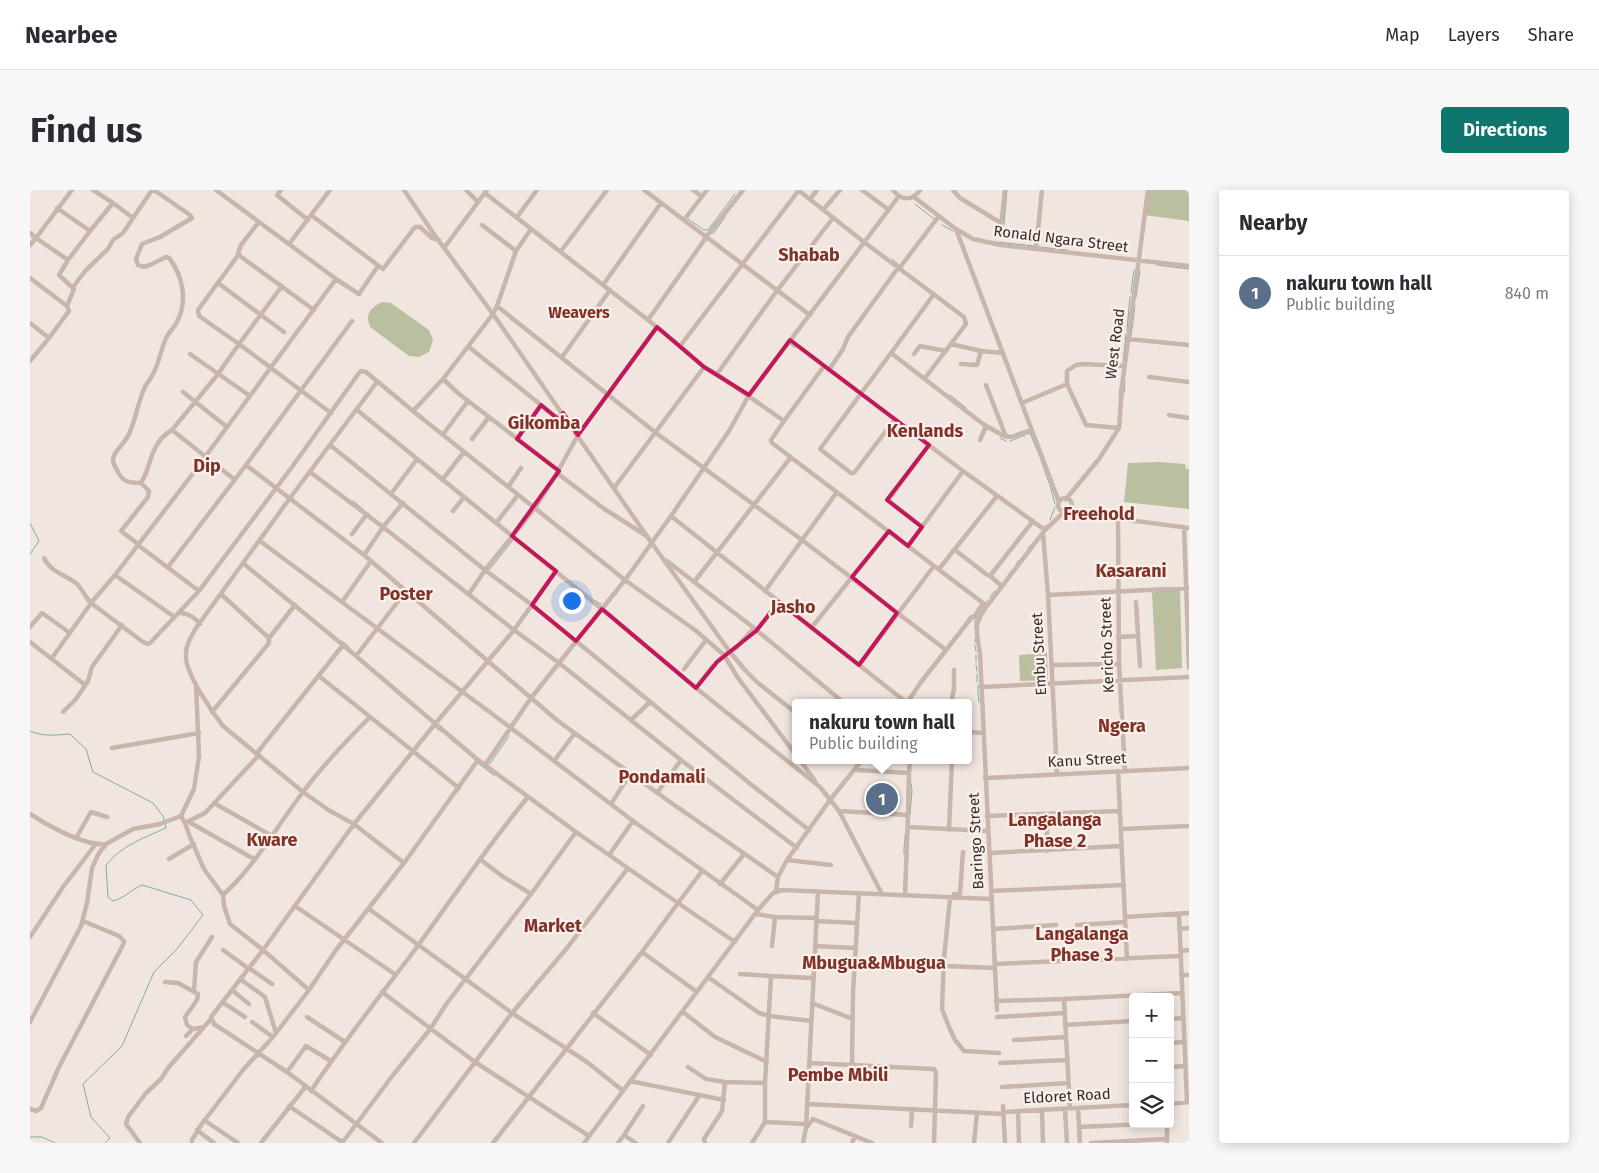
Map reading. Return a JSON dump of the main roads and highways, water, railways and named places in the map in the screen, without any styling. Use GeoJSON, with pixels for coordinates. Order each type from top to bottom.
{"type":"FeatureCollection","features":[{"type":"Feature","properties":{"kind":"waterway"},"geometry":{"type":"LineString","coordinates":[[1004,224],[1007,190]]}},
{"type":"Feature","properties":{"kind":"waterway"},"geometry":{"type":"LineString","coordinates":[[688,219],[704,230],[708,230],[735,194]]}},
{"type":"Feature","properties":{"kind":"waterway"},"geometry":{"type":"LineString","coordinates":[[915,204],[934,219]]}},
{"type":"Feature","properties":{"kind":"waterway"},"geometry":{"type":"LineString","coordinates":[[713,234],[725,217]]}},
{"type":"Feature","properties":{"kind":"waterway"},"geometry":{"type":"LineString","coordinates":[[942,225],[953,231]]}},
{"type":"Feature","properties":{"kind":"waterway"},"geometry":{"type":"LineString","coordinates":[[997,242],[1034,246]]}},
{"type":"Feature","properties":{"kind":"waterway"},"geometry":{"type":"LineString","coordinates":[[1039,247],[1067,250]]}},
{"type":"Feature","properties":{"kind":"waterway"},"geometry":{"type":"LineString","coordinates":[[892,259],[899,265]]}},
{"type":"Feature","properties":{"kind":"waterway"},"geometry":{"type":"LineString","coordinates":[[1157,265],[1189,269]]}},
{"type":"Feature","properties":{"kind":"waterway"},"geometry":{"type":"LineString","coordinates":[[1131,293],[1134,270]]}},
{"type":"Feature","properties":{"kind":"waterway"},"geometry":{"type":"LineString","coordinates":[[1136,297],[1140,270]]}},
{"type":"Feature","properties":{"kind":"waterway"},"geometry":{"type":"LineString","coordinates":[[1127,330],[1130,297]]}},
{"type":"Feature","properties":{"kind":"waterway"},"geometry":{"type":"LineString","coordinates":[[944,304],[949,308]]}},
{"type":"Feature","properties":{"kind":"waterway"},"geometry":{"type":"LineString","coordinates":[[1131,336],[1135,306]]}},
{"type":"Feature","properties":{"kind":"waterway"},"geometry":{"type":"LineString","coordinates":[[1123,363],[1126,334]]}},
{"type":"Feature","properties":{"kind":"waterway"},"geometry":{"type":"LineString","coordinates":[[790,344],[795,348]]}},
{"type":"Feature","properties":{"kind":"waterway"},"geometry":{"type":"LineString","coordinates":[[1124,393],[1125,382]]}},
{"type":"Feature","properties":{"kind":"waterway"},"geometry":{"type":"LineString","coordinates":[[1119,397],[1120,387]]}},
{"type":"Feature","properties":{"kind":"waterway"},"geometry":{"type":"LineString","coordinates":[[950,395],[966,408]]}},
{"type":"Feature","properties":{"kind":"waterway"},"geometry":{"type":"LineString","coordinates":[[1027,434],[1030,433],[1040,457]]}},
{"type":"Feature","properties":{"kind":"waterway"},"geometry":{"type":"LineString","coordinates":[[1010,441],[1025,435]]}},
{"type":"Feature","properties":{"kind":"waterway"},"geometry":{"type":"LineString","coordinates":[[1000,438],[1006,441]]}},
{"type":"Feature","properties":{"kind":"waterway"},"geometry":{"type":"LineString","coordinates":[[1041,460],[1049,483]]}},
{"type":"Feature","properties":{"kind":"waterway"},"geometry":{"type":"LineString","coordinates":[[1050,485],[1055,504]]}},
{"type":"Feature","properties":{"kind":"waterway"},"geometry":{"type":"LineString","coordinates":[[353,501],[364,510]]}},
{"type":"Feature","properties":{"kind":"waterway"},"geometry":{"type":"LineString","coordinates":[[1050,520],[1055,507]]}},
{"type":"Feature","properties":{"kind":"waterway"},"geometry":{"type":"LineString","coordinates":[[30,523],[39,541],[30,554]]}},
{"type":"Feature","properties":{"kind":"waterway"},"geometry":{"type":"LineString","coordinates":[[489,570],[513,540]]}},
{"type":"Feature","properties":{"kind":"waterway"},"geometry":{"type":"LineString","coordinates":[[1028,548],[1033,543]]}},
{"type":"Feature","properties":{"kind":"waterway"},"geometry":{"type":"LineString","coordinates":[[1016,564],[1019,560]]}},
{"type":"Feature","properties":{"kind":"waterway"},"geometry":{"type":"LineString","coordinates":[[1008,575],[1012,570]]}},
{"type":"Feature","properties":{"kind":"waterway"},"geometry":{"type":"LineString","coordinates":[[990,597],[995,591]]}},
{"type":"Feature","properties":{"kind":"waterway"},"geometry":{"type":"LineString","coordinates":[[594,600],[601,604]]}},
{"type":"Feature","properties":{"kind":"waterway"},"geometry":{"type":"LineString","coordinates":[[983,607],[987,601]]}},
{"type":"Feature","properties":{"kind":"waterway"},"geometry":{"type":"LineString","coordinates":[[967,620],[971,615]]}},
{"type":"Feature","properties":{"kind":"waterway"},"geometry":{"type":"LineString","coordinates":[[975,620],[975,627]]}},
{"type":"Feature","properties":{"kind":"waterway"},"geometry":{"type":"LineString","coordinates":[[342,641],[349,647]]}},
{"type":"Feature","properties":{"kind":"waterway"},"geometry":{"type":"LineString","coordinates":[[975,645],[976,651]]}},
{"type":"Feature","properties":{"kind":"waterway"},"geometry":{"type":"LineString","coordinates":[[976,655],[976,662]]}},
{"type":"Feature","properties":{"kind":"waterway"},"geometry":{"type":"LineString","coordinates":[[976,665],[977,671]]}},
{"type":"Feature","properties":{"kind":"waterway"},"geometry":{"type":"LineString","coordinates":[[977,674],[977,682]]}},
{"type":"Feature","properties":{"kind":"waterway"},"geometry":{"type":"LineString","coordinates":[[978,685],[978,691]]}},
{"type":"Feature","properties":{"kind":"waterway"},"geometry":{"type":"LineString","coordinates":[[978,692],[979,702]]}},
{"type":"Feature","properties":{"kind":"waterway"},"geometry":{"type":"LineString","coordinates":[[435,727],[442,732]]}},
{"type":"Feature","properties":{"kind":"waterway"},"geometry":{"type":"LineString","coordinates":[[30,731],[45,735],[70,734],[86,749],[93,772],[153,803],[163,816],[166,828],[126,847],[106,865],[108,897],[113,901],[142,885],[191,900],[203,915],[177,949],[154,972],[122,1046],[83,1084],[91,1117],[110,1138],[105,1143]]}},
{"type":"Feature","properties":{"kind":"waterway"},"geometry":{"type":"LineString","coordinates":[[447,736],[455,743]]}},
{"type":"Feature","properties":{"kind":"waterway"},"geometry":{"type":"LineString","coordinates":[[489,765],[509,736]]}},
{"type":"Feature","properties":{"kind":"waterway"},"geometry":{"type":"LineString","coordinates":[[479,764],[495,776]]}},
{"type":"Feature","properties":{"kind":"waterway"},"geometry":{"type":"LineString","coordinates":[[910,814],[911,783]]}},
{"type":"Feature","properties":{"kind":"waterway"},"geometry":{"type":"LineString","coordinates":[[904,848],[905,839]]}},
{"type":"Feature","properties":{"kind":"waterway"},"geometry":{"type":"LineString","coordinates":[[904,849],[904,854]]}},
{"type":"Feature","properties":{"kind":"waterway"},"geometry":{"type":"LineString","coordinates":[[30,1137],[42,1137],[55,1143]]}},
{"type":"Feature","properties":{"kind":"place","name":"nakuru town hall"},"geometry":{"type":"Point","coordinates":[882,799]}},
{"type":"Feature","properties":{"kind":"district","name":"Shabab"},"geometry":{"type":"Point","coordinates":[809,255]}},
{"type":"Feature","properties":{"kind":"district","name":"Weavers"},"geometry":{"type":"Point","coordinates":[579,312]}},
{"type":"Feature","properties":{"kind":"district","name":"Gikomba"},"geometry":{"type":"Point","coordinates":[544,423]}},
{"type":"Feature","properties":{"kind":"district","name":"Kenlands"},"geometry":{"type":"Point","coordinates":[925,431]}},
{"type":"Feature","properties":{"kind":"district","name":"Dip"},"geometry":{"type":"Point","coordinates":[207,466]}},
{"type":"Feature","properties":{"kind":"district","name":"Freehold"},"geometry":{"type":"Point","coordinates":[1099,514]}},
{"type":"Feature","properties":{"kind":"district","name":"Kasarani"},"geometry":{"type":"Point","coordinates":[1131,571]}},
{"type":"Feature","properties":{"kind":"district","name":"Poster"},"geometry":{"type":"Point","coordinates":[406,594]}},
{"type":"Feature","properties":{"kind":"district","name":"Jasho"},"geometry":{"type":"Point","coordinates":[793,607]}},
{"type":"Feature","properties":{"kind":"district","name":"Ngera"},"geometry":{"type":"Point","coordinates":[1122,726]}},
{"type":"Feature","properties":{"kind":"district","name":"Pondamali"},"geometry":{"type":"Point","coordinates":[662,777]}},
{"type":"Feature","properties":{"kind":"district","name":"Langalanga Phase 2"},"geometry":{"type":"Point","coordinates":[1055,830]}},
{"type":"Feature","properties":{"kind":"district","name":"Kware"},"geometry":{"type":"Point","coordinates":[272,840]}},
{"type":"Feature","properties":{"kind":"district","name":"Market"},"geometry":{"type":"Point","coordinates":[553,926]}},
{"type":"Feature","properties":{"kind":"district","name":"Langalanga Phase 3"},"geometry":{"type":"Point","coordinates":[1082,944]}},
{"type":"Feature","properties":{"kind":"district","name":"Mbugua&Mbugua"},"geometry":{"type":"Point","coordinates":[874,963]}},
{"type":"Feature","properties":{"kind":"district","name":"Pembe Mbili"},"geometry":{"type":"Point","coordinates":[838,1075]}}]}
